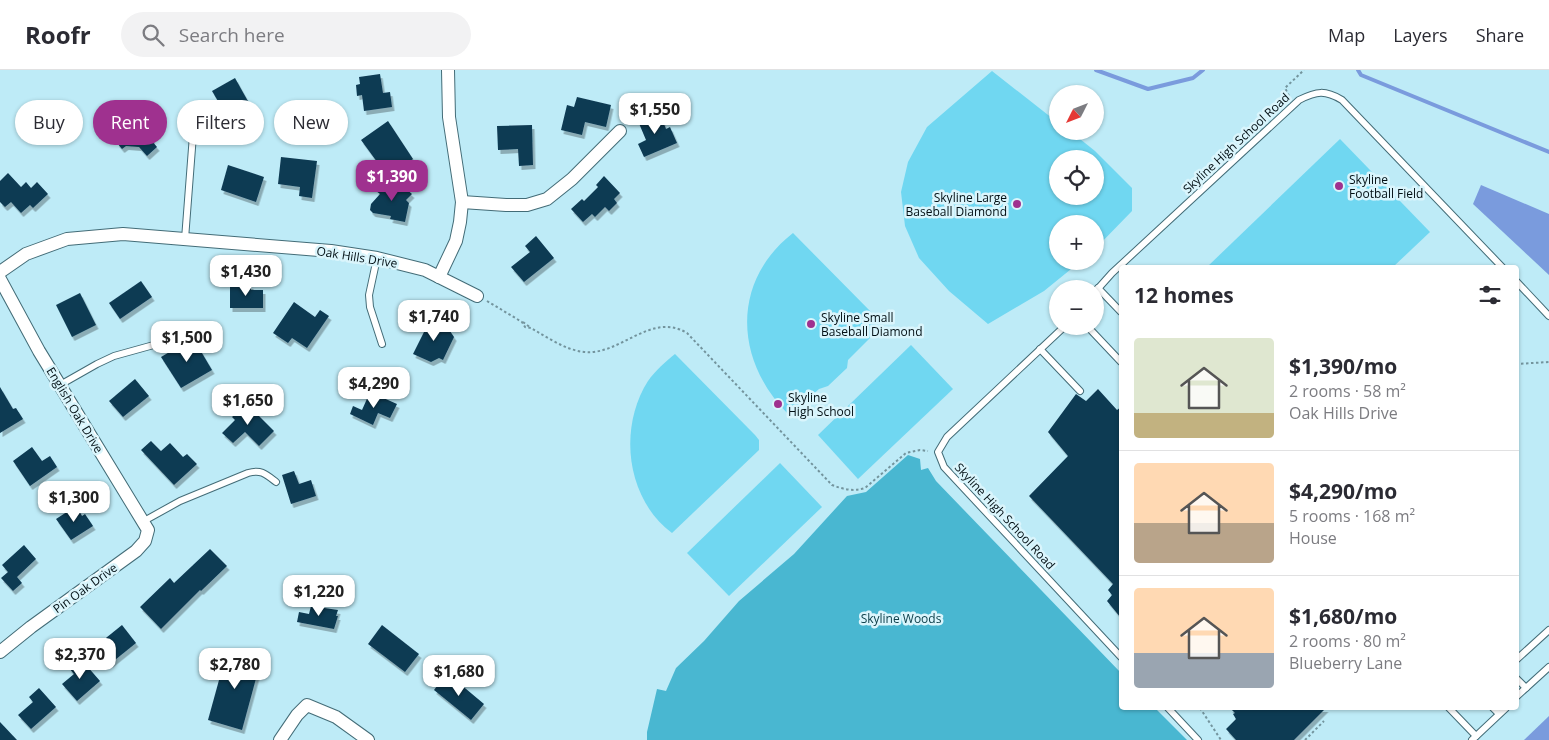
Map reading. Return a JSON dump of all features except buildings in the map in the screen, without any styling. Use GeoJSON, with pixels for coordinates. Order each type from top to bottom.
{"type":"FeatureCollection","features":[{"type":"Feature","properties":{"kind":"street"},"geometry":{"type":"LineString","coordinates":[[440,277],[456,241],[462,202],[449,117],[448,70]]}},
{"type":"Feature","properties":{"kind":"street"},"geometry":{"type":"LineString","coordinates":[[462,202],[527,205],[548,199],[572,179],[620,131]]}},
{"type":"Feature","properties":{"kind":"street","name":"Oak Hills Drive"},"geometry":{"type":"LineString","coordinates":[[0,272],[26,254],[67,239],[123,234],[331,251],[376,258],[425,270],[477,296]]}},
{"type":"Feature","properties":{"kind":"street","name":"English Oak Drive"},"geometry":{"type":"LineString","coordinates":[[0,279],[39,351],[144,521],[148,530],[145,541]]}},
{"type":"Feature","properties":{"kind":"street","name":"Pin Oak Drive"},"geometry":{"type":"LineString","coordinates":[[0,652],[31,627],[136,551],[145,541]]}},
{"type":"Feature","properties":{"kind":"street"},"geometry":{"type":"LineString","coordinates":[[280,740],[307,704],[336,717],[368,740]]}},
{"type":"Feature","properties":{"kind":"lane","name":"Skyline High School Road"},"geometry":{"type":"LineString","coordinates":[[1120,265],[1295,103],[1313,93],[1329,93],[1342,100],[1500,265]]}},
{"type":"Feature","properties":{"kind":"lane"},"geometry":{"type":"LineString","coordinates":[[185,239],[192,145]]}},
{"type":"Feature","properties":{"kind":"lane"},"geometry":{"type":"LineString","coordinates":[[376,258],[369,295],[370,307],[382,344]]}},
{"type":"Feature","properties":{"kind":"lane","name":"Skyline High School Road"},"geometry":{"type":"LineString","coordinates":[[1104,281],[1119,266]]}},
{"type":"Feature","properties":{"kind":"lane"},"geometry":{"type":"LineString","coordinates":[[1519,284],[1549,316]]}},
{"type":"Feature","properties":{"kind":"lane"},"geometry":{"type":"LineString","coordinates":[[1104,297],[1119,310]]}},
{"type":"Feature","properties":{"kind":"lane"},"geometry":{"type":"LineString","coordinates":[[938,452],[947,437],[1055,335]]}},
{"type":"Feature","properties":{"kind":"lane"},"geometry":{"type":"LineString","coordinates":[[1096,335],[1119,360]]}},
{"type":"Feature","properties":{"kind":"lane"},"geometry":{"type":"LineString","coordinates":[[60,385],[114,356],[168,341]]}},
{"type":"Feature","properties":{"kind":"lane"},"geometry":{"type":"LineString","coordinates":[[1040,349],[1080,390]]}},
{"type":"Feature","properties":{"kind":"lane","name":"Skyline High School Road"},"geometry":{"type":"LineString","coordinates":[[938,452],[944,466],[1119,655]]}},
{"type":"Feature","properties":{"kind":"lane"},"geometry":{"type":"LineString","coordinates":[[144,521],[180,501],[256,470],[276,482]]}},
{"type":"Feature","properties":{"kind":"lane"},"geometry":{"type":"LineString","coordinates":[[1519,657],[1549,630]]}},
{"type":"Feature","properties":{"kind":"lane"},"geometry":{"type":"LineString","coordinates":[[1519,694],[1549,667]]}},
{"type":"Feature","properties":{"kind":"lane"},"geometry":{"type":"LineString","coordinates":[[1519,681],[1526,688]]}},
{"type":"Feature","properties":{"kind":"lane"},"geometry":{"type":"LineString","coordinates":[[1170,710],[1198,740]]}},
{"type":"Feature","properties":{"kind":"lane"},"geometry":{"type":"LineString","coordinates":[[1451,710],[1474,738],[1504,710]]}},
{"type":"Feature","properties":{"kind":"lane"},"geometry":{"type":"LineString","coordinates":[[1495,710],[1499,714]]}},
{"type":"Feature","properties":{"kind":"path"},"geometry":{"type":"LineString","coordinates":[[1295,103],[1287,94],[1285,88],[1304,70]]}},
{"type":"Feature","properties":{"kind":"path"},"geometry":{"type":"LineString","coordinates":[[495,306],[522,322],[525,327],[531,328],[560,344],[584,352],[596,352],[657,327],[673,326],[680,329],[687,333],[832,485],[846,490],[865,488],[906,453],[920,450],[938,452]]}},
{"type":"Feature","properties":{"kind":"path"},"geometry":{"type":"LineString","coordinates":[[1519,364],[1549,362]]}},
{"type":"Feature","properties":{"kind":"path"},"geometry":{"type":"LineString","coordinates":[[1201,710],[1221,740]]}},
{"type":"Feature","properties":{"kind":"path"},"geometry":{"type":"LineString","coordinates":[[1305,740],[1324,721]]}},
{"type":"Feature","properties":{"kind":"shaded area","name":"Skyline Large Baseball Diamond"},"geometry":{"type":"Polygon","coordinates":[[[992,71],[1049,116],[1049,140],[1081,140],[1094,150],[1049,150],[1049,205],[1104,205],[1104,160],[1132,188],[1132,211],[1104,240],[1104,215],[1049,215],[1049,270],[1070,270],[1058,280],[1049,280],[1049,287],[1044,291],[988,324],[949,291],[919,258],[905,226],[901,192],[908,162],[927,127],[992,71]]]}},
{"type":"Feature","properties":{"kind":"shaded area","name":"Skyline Football Field"},"geometry":{"type":"Polygon","coordinates":[[[1340,139],[1430,232],[1395,265],[1209,265],[1340,139]]]}},
{"type":"Feature","properties":{"kind":"shaded area"},"geometry":{"type":"Polygon","coordinates":[[[1481,185],[1549,214],[1549,275],[1473,204],[1481,185]]]}},
{"type":"Feature","properties":{"kind":"shaded area","name":"Skyline Small Baseball Diamond"},"geometry":{"type":"Polygon","coordinates":[[[793,233],[875,316],[876,332],[848,360],[847,368],[828,386],[819,389],[789,415],[771,394],[758,371],[750,347],[747,322],[750,298],[758,275],[773,253],[793,233]]]}},
{"type":"Feature","properties":{"kind":"shaded area"},"geometry":{"type":"Polygon","coordinates":[[[911,345],[953,389],[858,479],[818,435],[911,345]]]}},
{"type":"Feature","properties":{"kind":"shaded area"},"geometry":{"type":"Polygon","coordinates":[[[675,354],[755,435],[759,440],[759,450],[672,533],[657,519],[645,502],[636,482],[630,441],[633,420],[639,400],[648,381],[675,354]]]}},
{"type":"Feature","properties":{"kind":"shaded area"},"geometry":{"type":"Polygon","coordinates":[[[780,463],[822,507],[729,596],[687,553],[780,463]]]}},
{"type":"Feature","properties":{"kind":"shaded area"},"geometry":{"type":"Polygon","coordinates":[[[1549,716],[1549,740],[1524,740],[1549,716]]]}},
{"type":"Feature","properties":{"kind":"green space","name":"Skyline Woods"},"geometry":{"type":"Polygon","coordinates":[[[908,455],[920,459],[921,470],[928,468],[936,481],[1119,671],[1119,710],[1157,710],[1187,740],[647,740],[647,732],[657,689],[666,691],[676,668],[704,641],[739,601],[794,554],[847,496],[866,492],[908,455]]]}},
{"type":"Feature","properties":{"kind":"waterway"},"geometry":{"type":"LineString","coordinates":[[1096,70],[1148,89],[1193,78],[1203,70]]}},
{"type":"Feature","properties":{"kind":"waterway"},"geometry":{"type":"LineString","coordinates":[[1358,70],[1361,75],[1549,152]]}},
{"type":"Feature","properties":{"kind":"place","name":"Skyline Football Field"},"geometry":{"type":"Point","coordinates":[1339,186]}},
{"type":"Feature","properties":{"kind":"place","name":"Skyline Large Baseball Diamond"},"geometry":{"type":"Point","coordinates":[1017,204]}},
{"type":"Feature","properties":{"kind":"place","name":"Skyline Small Baseball Diamond"},"geometry":{"type":"Point","coordinates":[811,324]}},
{"type":"Feature","properties":{"kind":"place","name":"Skyline High School"},"geometry":{"type":"Point","coordinates":[778,404]}}]}
